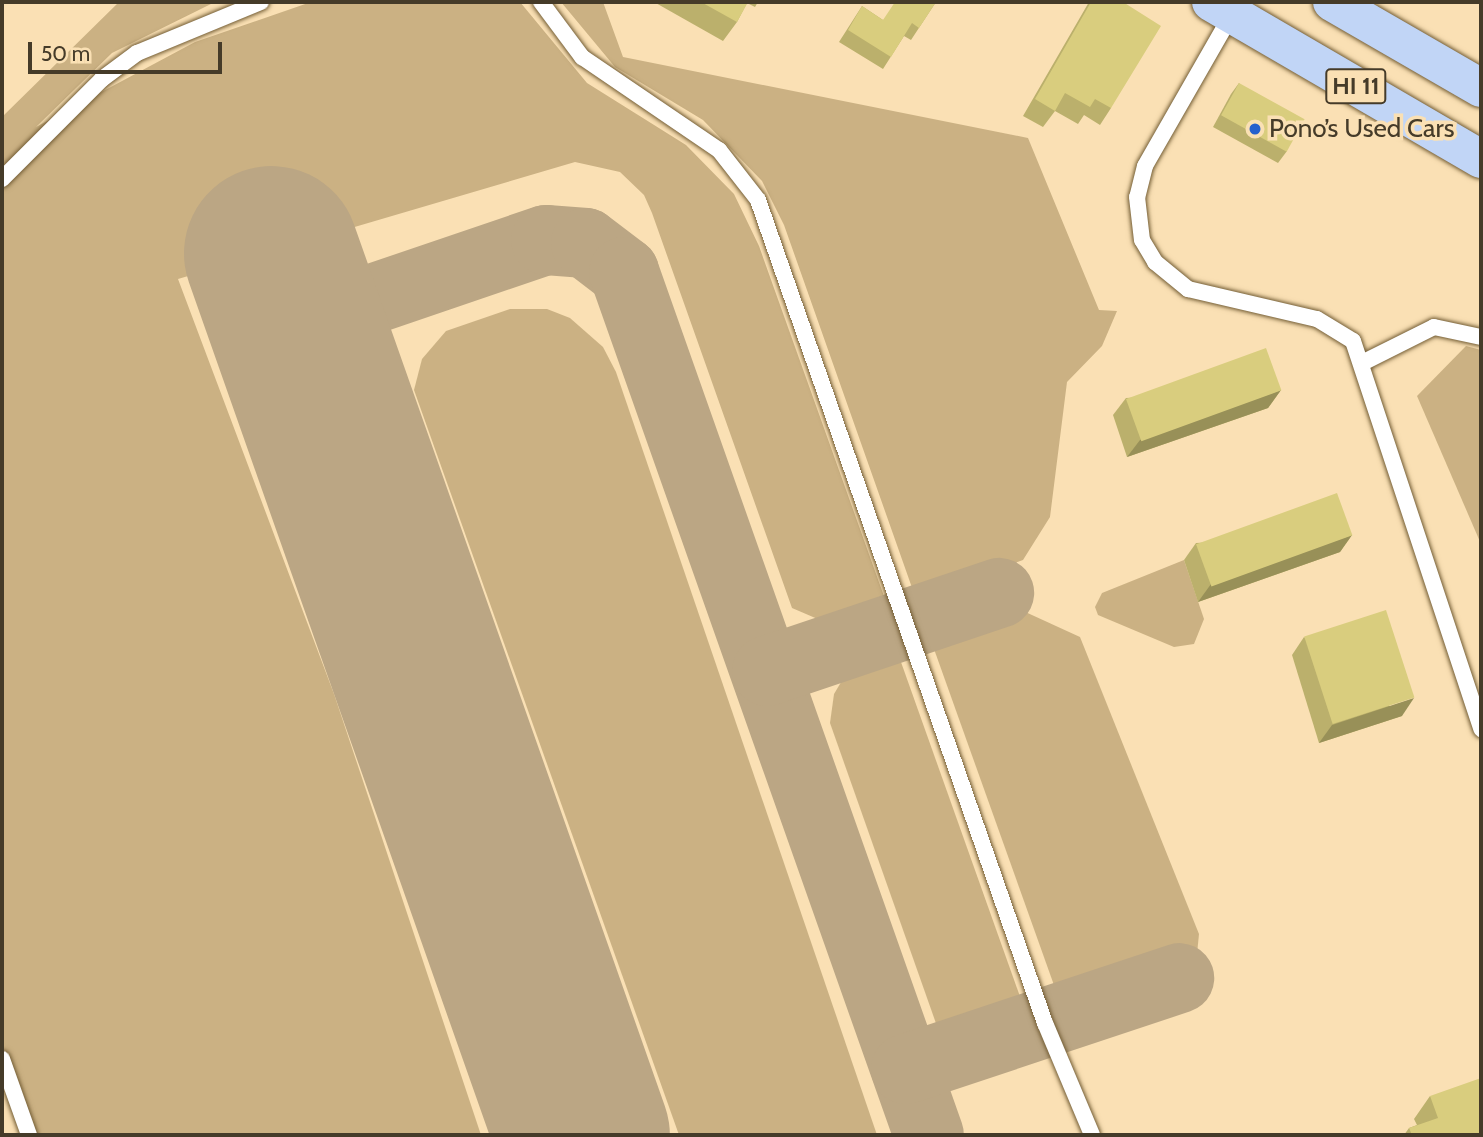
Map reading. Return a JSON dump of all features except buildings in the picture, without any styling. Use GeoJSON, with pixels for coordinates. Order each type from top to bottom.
{"type":"FeatureCollection","features":[{"type":"Feature","properties":{"kind":"highway","name":"HI 11"},"geometry":{"type":"LineString","coordinates":[[1332,2],[1481,88]]}},
{"type":"Feature","properties":{"kind":"highway","name":"HI 11"},"geometry":{"type":"LineString","coordinates":[[1221,8],[1481,159]]}},
{"type":"Feature","properties":{"kind":"lane"},"geometry":{"type":"LineString","coordinates":[[2,179],[102,79],[137,53],[261,2]]}},
{"type":"Feature","properties":{"kind":"lane"},"geometry":{"type":"LineString","coordinates":[[541,2],[582,57],[719,150],[758,200],[1045,1023],[1092,1135]]}},
{"type":"Feature","properties":{"kind":"lane"},"geometry":{"type":"LineString","coordinates":[[1221,8],[1145,166],[1137,197],[1142,240],[1155,262],[1188,289],[1326,323],[1353,341],[1364,362],[1481,729]]}},
{"type":"Feature","properties":{"kind":"lane"},"geometry":{"type":"LineString","coordinates":[[1364,362],[1434,327],[1481,337]]}},
{"type":"Feature","properties":{"kind":"lane"},"geometry":{"type":"LineString","coordinates":[[2,1059],[29,1135]]}},
{"type":"Feature","properties":{"kind":"shaded area"},"geometry":{"type":"Polygon","coordinates":[[[119,2],[215,2],[112,53],[36,127],[195,42],[311,2],[520,2],[587,83],[686,145],[734,194],[759,246],[890,613],[834,626],[792,608],[652,213],[644,195],[620,172],[575,162],[178,279],[334,694],[481,1135],[22,1135],[2,1078],[2,117],[119,2]]]}},
{"type":"Feature","properties":{"kind":"shaded area"},"geometry":{"type":"Polygon","coordinates":[[[561,2],[603,2],[623,57],[1028,138],[1099,310],[1117,311],[1102,346],[1067,382],[1050,517],[1023,560],[916,599],[784,225],[762,181],[703,120],[615,67],[561,2]]]}},
{"type":"Feature","properties":{"kind":"shaded area"},"geometry":{"type":"Polygon","coordinates":[[[510,309],[547,309],[570,318],[603,347],[616,372],[877,1135],[679,1135],[414,390],[422,359],[446,331],[510,309]]]}},
{"type":"Feature","properties":{"kind":"shaded area"},"geometry":{"type":"Polygon","coordinates":[[[1466,346],[1481,350],[1481,544],[1417,396],[1466,346]]]}},
{"type":"Feature","properties":{"kind":"shaded area"},"geometry":{"type":"Polygon","coordinates":[[[1184,560],[1204,619],[1194,644],[1174,647],[1098,615],[1095,607],[1102,593],[1184,560]]]}},
{"type":"Feature","properties":{"kind":"shaded area"},"geometry":{"type":"Polygon","coordinates":[[[1021,610],[1080,637],[1199,934],[1197,954],[1055,988],[929,635],[981,616],[1021,610]]]}},
{"type":"Feature","properties":{"kind":"shaded area"},"geometry":{"type":"Polygon","coordinates":[[[896,648],[1023,1005],[947,1030],[938,1029],[830,723],[834,694],[853,662],[896,648]]]}},
{"type":"Feature","properties":{"kind":"taxiway"},"geometry":{"type":"LineString","coordinates":[[296,325],[546,240],[586,243],[624,272],[929,1135]]}},
{"type":"Feature","properties":{"kind":"taxiway"},"geometry":{"type":"LineString","coordinates":[[767,671],[999,593]]}},
{"type":"Feature","properties":{"kind":"taxiway"},"geometry":{"type":"LineString","coordinates":[[906,1069],[1179,978]]}},
{"type":"Feature","properties":{"kind":"runway"},"geometry":{"type":"LineString","coordinates":[[271,253],[582,1135]]}},
{"type":"Feature","properties":{"kind":"place","name":"Pono’s Used Cars"},"geometry":{"type":"Point","coordinates":[1255,129]}}]}
